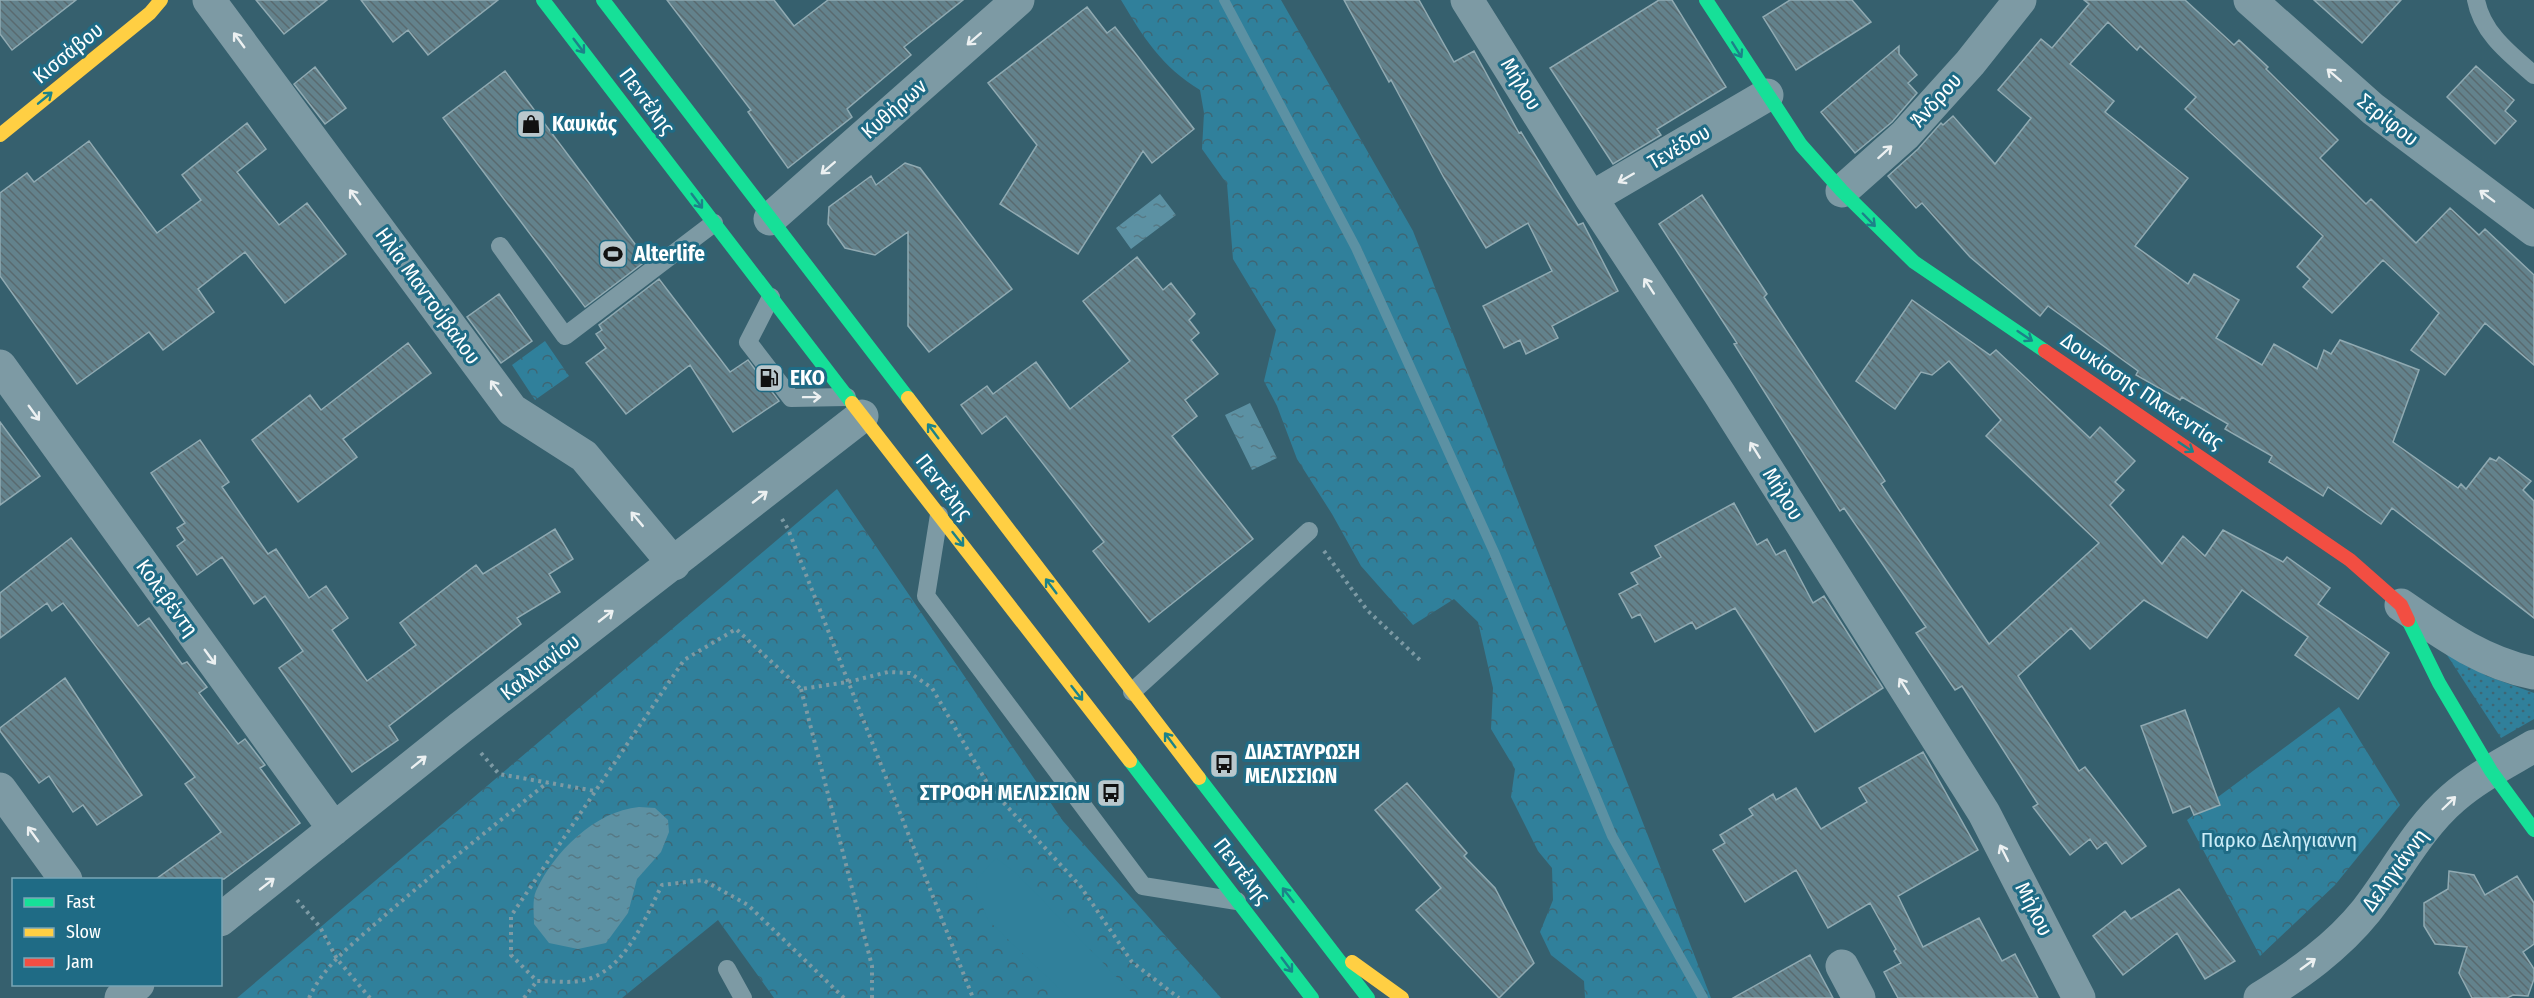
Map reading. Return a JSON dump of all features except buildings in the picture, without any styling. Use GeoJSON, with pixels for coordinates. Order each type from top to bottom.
{"type":"FeatureCollection","features":[{"type":"Feature","properties":{"kind":"main road","name":"Κισσάβου"},"geometry":{"type":"LineString","coordinates":[[4,123],[150,13],[161,0]]}},
{"type":"Feature","properties":{"kind":"main road","name":"Πεντέλης"},"geometry":{"type":"LineString","coordinates":[[543,0],[1312,998]]}},
{"type":"Feature","properties":{"kind":"main road","name":"Πεντέλης"},"geometry":{"type":"LineString","coordinates":[[603,0],[1368,998]]}},
{"type":"Feature","properties":{"kind":"main road","name":"Δουκίσσης Πλακεντίας"},"geometry":{"type":"LineString","coordinates":[[1706,0],[1801,145],[1842,191],[1914,262],[2350,560],[2401,605],[2439,683],[2492,771],[2534,830]]}},
{"type":"Feature","properties":{"kind":"main road"},"geometry":{"type":"LineString","coordinates":[[1324,942],[1402,998]]}},
{"type":"Feature","properties":{"kind":"street","name":"Ηλία Μαντούβαλου"},"geometry":{"type":"LineString","coordinates":[[209,0],[512,410],[584,456],[674,564]]}},
{"type":"Feature","properties":{"kind":"street","name":"Κυθήρων"},"geometry":{"type":"LineString","coordinates":[[770,219],[1018,0]]}},
{"type":"Feature","properties":{"kind":"street","name":"Μήλου"},"geometry":{"type":"LineString","coordinates":[[1467,0],[1984,813],[2079,998]]}},
{"type":"Feature","properties":{"kind":"street","name":"Άνδρου"},"geometry":{"type":"LineString","coordinates":[[1842,191],[1905,135],[1970,63],[2020,0]]}},
{"type":"Feature","properties":{"kind":"street","name":"Σερίφου"},"geometry":{"type":"LineString","coordinates":[[2250,0],[2373,109],[2534,230]]}},
{"type":"Feature","properties":{"kind":"street","name":"Τενέδου"},"geometry":{"type":"LineString","coordinates":[[1591,198],[1767,95]]}},
{"type":"Feature","properties":{"kind":"street","name":"Κολεβέντη"},"geometry":{"type":"LineString","coordinates":[[0,366],[334,829]]}},
{"type":"Feature","properties":{"kind":"street","name":"Καλλιανίου"},"geometry":{"type":"LineString","coordinates":[[222,918],[460,728],[765,493],[854,406]]}},
{"type":"Feature","properties":{"kind":"street"},"geometry":{"type":"LineString","coordinates":[[2401,605],[2466,649],[2497,663],[2534,673]]}},
{"type":"Feature","properties":{"kind":"street","name":"Δεληγιάννη"},"geometry":{"type":"LineString","coordinates":[[2260,998],[2338,943],[2365,912],[2419,835],[2452,799],[2492,771],[2534,746]]}},
{"type":"Feature","properties":{"kind":"street"},"geometry":{"type":"LineString","coordinates":[[0,789],[65,878]]}},
{"type":"Feature","properties":{"kind":"street"},"geometry":{"type":"LineString","coordinates":[[1842,966],[1859,998]]}},
{"type":"Feature","properties":{"kind":"street"},"geometry":{"type":"LineString","coordinates":[[121,998],[136,986]]}},
{"type":"Feature","properties":{"kind":"lane"},"geometry":{"type":"LineString","coordinates":[[2476,0],[2478,11],[2497,44],[2534,75]]}},
{"type":"Feature","properties":{"kind":"lane"},"geometry":{"type":"LineString","coordinates":[[500,246],[566,336],[714,223]]}},
{"type":"Feature","properties":{"kind":"lane"},"geometry":{"type":"LineString","coordinates":[[771,297],[748,342],[791,398],[854,406]]}},
{"type":"Feature","properties":{"kind":"lane"},"geometry":{"type":"LineString","coordinates":[[939,515],[926,596],[1143,886],[1239,901]]}},
{"type":"Feature","properties":{"kind":"lane"},"geometry":{"type":"LineString","coordinates":[[1132,692],[1309,531]]}},
{"type":"Feature","properties":{"kind":"lane"},"geometry":{"type":"LineString","coordinates":[[727,969],[743,998]]}},
{"type":"Feature","properties":{"kind":"path"},"geometry":{"type":"LineString","coordinates":[[765,493],[788,529],[973,998]]}},
{"type":"Feature","properties":{"kind":"path"},"geometry":{"type":"LineString","coordinates":[[1309,531],[1367,610],[1421,661]]}},
{"type":"Feature","properties":{"kind":"path"},"geometry":{"type":"LineString","coordinates":[[844,998],[748,905],[703,880],[662,885],[637,932],[612,968],[581,981],[537,981],[511,955],[511,916],[684,660],[736,629],[801,689],[872,966],[872,998]]}},
{"type":"Feature","properties":{"kind":"path"},"geometry":{"type":"LineString","coordinates":[[801,689],[848,682],[888,672],[910,673],[932,688],[990,788],[1081,887],[1132,962],[1179,998]]}},
{"type":"Feature","properties":{"kind":"path"},"geometry":{"type":"LineString","coordinates":[[460,728],[499,774],[595,791]]}},
{"type":"Feature","properties":{"kind":"path"},"geometry":{"type":"LineString","coordinates":[[309,998],[316,982],[337,959],[405,898],[548,782]]}},
{"type":"Feature","properties":{"kind":"path"},"geometry":{"type":"LineString","coordinates":[[276,876],[320,927],[337,959],[370,998]]}},
{"type":"Feature","properties":{"kind":"path"},"geometry":{"type":"LineString","coordinates":[[524,998],[537,981]]}},
{"type":"Feature","properties":{"kind":"green space"},"geometry":{"type":"Polygon","coordinates":[[[1121,0],[1281,0],[1413,231],[1711,998],[1585,998],[1584,981],[1551,955],[1540,932],[1553,900],[1552,868],[1538,851],[1511,797],[1515,769],[1491,729],[1493,688],[1478,622],[1454,599],[1413,625],[1361,566],[1332,514],[1297,459],[1277,406],[1264,381],[1276,330],[1233,259],[1227,184],[1202,149],[1204,113],[1200,90],[1175,71],[1154,50],[1121,0]]]}},
{"type":"Feature","properties":{"kind":"green space"},"geometry":{"type":"Polygon","coordinates":[[[545,341],[569,376],[535,400],[512,365],[545,341]]]}},
{"type":"Feature","properties":{"kind":"green space"},"geometry":{"type":"Polygon","coordinates":[[[837,489],[1063,821],[1221,998],[774,998],[718,920],[622,998],[237,998],[837,489]]]}},
{"type":"Feature","properties":{"kind":"green space"},"geometry":{"type":"Polygon","coordinates":[[[2445,652],[2487,676],[2534,693],[2534,719],[2501,738],[2445,652]]]}},
{"type":"Feature","properties":{"kind":"green space","name":"Παρκο Δεληγιαννη"},"geometry":{"type":"Polygon","coordinates":[[[2339,707],[2400,805],[2335,885],[2260,956],[2187,820],[2339,707]]]}},
{"type":"Feature","properties":{"kind":"green space"},"geometry":{"type":"Polygon","coordinates":[[[996,858],[1017,874],[1137,998],[1069,998],[988,920],[978,895],[976,880],[996,858]]]}},
{"type":"Feature","properties":{"kind":"water"},"geometry":{"type":"Polygon","coordinates":[[[1160,194],[1176,215],[1131,249],[1116,228],[1160,194]]]}},
{"type":"Feature","properties":{"kind":"water"},"geometry":{"type":"Polygon","coordinates":[[[1250,403],[1277,458],[1252,470],[1225,415],[1250,403]]]}},
{"type":"Feature","properties":{"kind":"water"},"geometry":{"type":"Polygon","coordinates":[[[639,807],[655,808],[668,820],[669,832],[661,852],[637,879],[628,913],[606,943],[578,949],[549,943],[534,924],[535,895],[544,876],[565,848],[592,825],[607,816],[639,807]]]}},
{"type":"Feature","properties":{"kind":"waterway"},"geometry":{"type":"LineString","coordinates":[[1224,0],[1356,248],[1494,552],[1612,836],[1703,998]]}},
{"type":"Feature","properties":{"kind":"traffic: fast"},"geometry":{"type":"LineString","coordinates":[[543,0],[852,403]]}},
{"type":"Feature","properties":{"kind":"traffic: fast"},"geometry":{"type":"LineString","coordinates":[[603,0],[908,398]]}},
{"type":"Feature","properties":{"kind":"traffic: fast"},"geometry":{"type":"LineString","coordinates":[[1706,0],[1801,145],[1842,191],[1914,262],[2045,351]]}},
{"type":"Feature","properties":{"kind":"traffic: fast"},"geometry":{"type":"LineString","coordinates":[[2408,620],[2439,683],[2491,771],[2534,830]]}},
{"type":"Feature","properties":{"kind":"traffic: fast"},"geometry":{"type":"LineString","coordinates":[[1130,761],[1312,998]]}},
{"type":"Feature","properties":{"kind":"traffic: fast"},"geometry":{"type":"LineString","coordinates":[[1199,778],[1368,998]]}},
{"type":"Feature","properties":{"kind":"traffic: slow"},"geometry":{"type":"LineString","coordinates":[[0,135],[150,13],[161,0]]}},
{"type":"Feature","properties":{"kind":"traffic: slow"},"geometry":{"type":"LineString","coordinates":[[908,398],[1199,778]]}},
{"type":"Feature","properties":{"kind":"traffic: slow"},"geometry":{"type":"LineString","coordinates":[[852,403],[1130,761]]}},
{"type":"Feature","properties":{"kind":"traffic: slow"},"geometry":{"type":"LineString","coordinates":[[1352,962],[1402,998]]}},
{"type":"Feature","properties":{"kind":"traffic: jam"},"geometry":{"type":"LineString","coordinates":[[2045,351],[2350,560],[2401,605],[2408,620]]}},
{"type":"Feature","properties":{"kind":"place","name":"Καυκάς"},"geometry":{"type":"Point","coordinates":[531,124]}},
{"type":"Feature","properties":{"kind":"place","name":"Alterlife"},"geometry":{"type":"Point","coordinates":[613,254]}},
{"type":"Feature","properties":{"kind":"place","name":"EKO"},"geometry":{"type":"Point","coordinates":[769,378]}},
{"type":"Feature","properties":{"kind":"place","name":"ΔΙΑΣΤΑΥΡΩΣΗ ΜΕΛΙΣΣΙΩΝ"},"geometry":{"type":"Point","coordinates":[1224,764]}},
{"type":"Feature","properties":{"kind":"place","name":"ΣΤΡΟΦΗ ΜΕΛΙΣΣΙΩΝ"},"geometry":{"type":"Point","coordinates":[1111,793]}}]}
